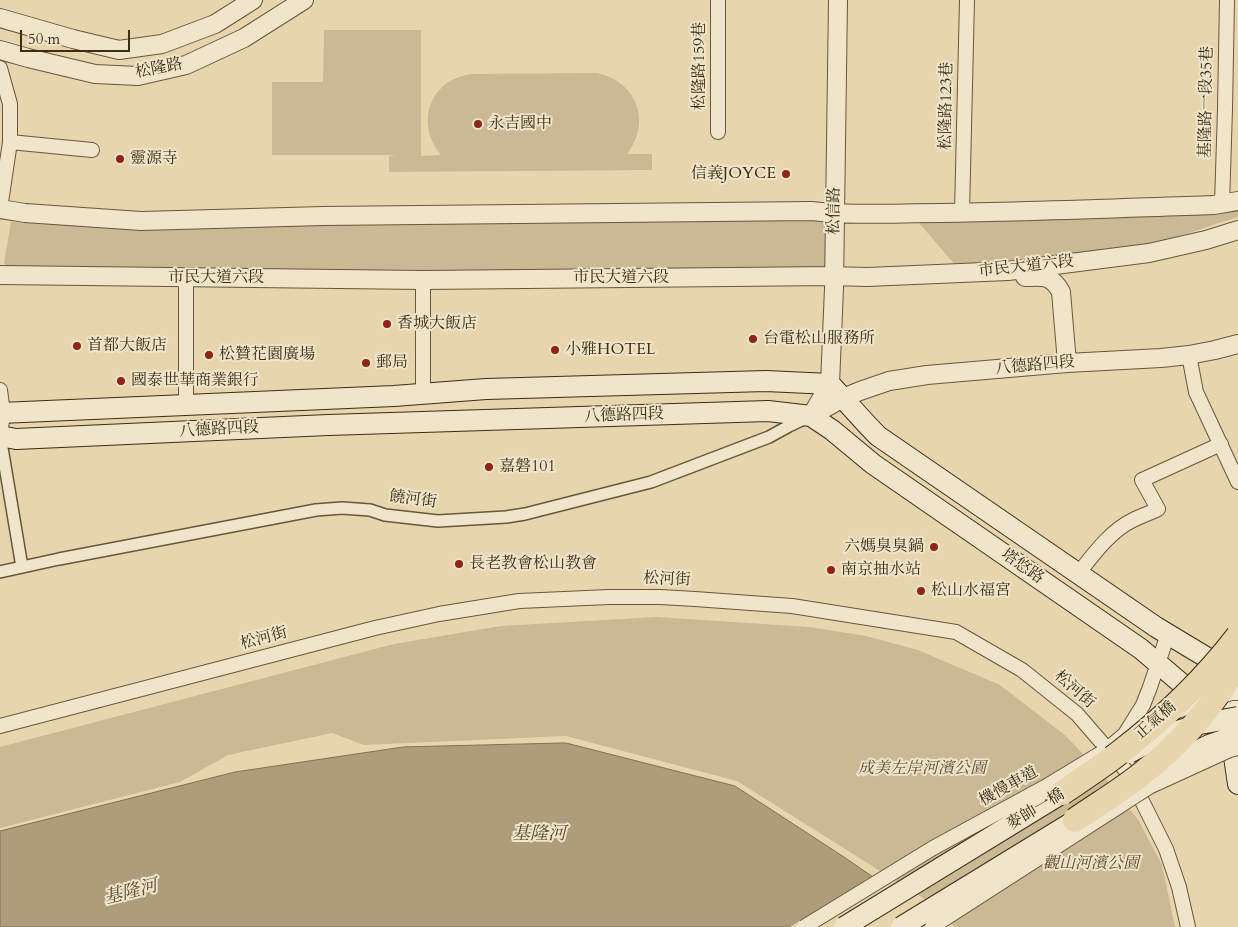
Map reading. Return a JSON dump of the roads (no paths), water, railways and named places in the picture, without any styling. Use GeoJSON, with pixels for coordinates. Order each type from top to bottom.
{"type":"FeatureCollection","features":[{"type":"Feature","properties":{"kind":"highway","name":"正氣橋"},"geometry":{"type":"LineString","coordinates":[[1062,793],[1119,753],[1172,708],[1238,636]]}},
{"type":"Feature","properties":{"kind":"highway","name":"正氣橋"},"geometry":{"type":"LineString","coordinates":[[1075,820],[1142,774],[1161,758],[1206,712],[1237,671]]}},
{"type":"Feature","properties":{"kind":"main road","name":"八德路四段"},"geometry":{"type":"LineString","coordinates":[[1,413],[394,396],[486,388],[766,381],[837,391]]}},
{"type":"Feature","properties":{"kind":"main road","name":"塔悠路"},"geometry":{"type":"LineString","coordinates":[[837,391],[878,436],[1156,627],[1237,671]]}},
{"type":"Feature","properties":{"kind":"main road","name":"八德路四段"},"geometry":{"type":"LineString","coordinates":[[0,436],[16,439],[328,424],[768,411],[811,416]]}},
{"type":"Feature","properties":{"kind":"main road","name":"塔悠路"},"geometry":{"type":"LineString","coordinates":[[811,416],[832,430],[873,464],[1141,649],[1236,725]]}},
{"type":"Feature","properties":{"kind":"main road"},"geometry":{"type":"LineString","coordinates":[[1237,671],[1238,784]]}},
{"type":"Feature","properties":{"kind":"main road","name":"麥帥一橋"},"geometry":{"type":"LineString","coordinates":[[844,927],[1121,758],[1161,736],[1200,724],[1236,725]]}},
{"type":"Feature","properties":{"kind":"main road","name":"麥帥一橋"},"geometry":{"type":"LineString","coordinates":[[901,927],[1160,768],[1209,745],[1236,725]]}},
{"type":"Feature","properties":{"kind":"street","name":"松隆路"},"geometry":{"type":"LineString","coordinates":[[0,18],[119,50],[162,44],[215,24],[238,5],[253,0]]}},
{"type":"Feature","properties":{"kind":"street","name":"松隆路"},"geometry":{"type":"LineString","coordinates":[[0,50],[95,74],[138,76],[186,65],[244,38],[304,0]]}},
{"type":"Feature","properties":{"kind":"street","name":"松隆路159巷"},"geometry":{"type":"LineString","coordinates":[[718,0],[718,132]]}},
{"type":"Feature","properties":{"kind":"street","name":"松信路"},"geometry":{"type":"LineString","coordinates":[[837,391],[833,276],[838,0]]}},
{"type":"Feature","properties":{"kind":"street","name":"松隆路123巷"},"geometry":{"type":"LineString","coordinates":[[962,213],[968,0]]}},
{"type":"Feature","properties":{"kind":"street","name":"基隆路一段35巷"},"geometry":{"type":"LineString","coordinates":[[1227,0],[1226,108],[1230,203]]}},
{"type":"Feature","properties":{"kind":"street"},"geometry":{"type":"LineString","coordinates":[[0,68],[10,104],[10,142],[0,209],[25,213],[141,221],[342,216],[811,211],[835,214],[962,213],[1057,211],[1230,203]]}},
{"type":"Feature","properties":{"kind":"street"},"geometry":{"type":"LineString","coordinates":[[10,142],[92,150]]}},
{"type":"Feature","properties":{"kind":"street","name":"市民大道六段"},"geometry":{"type":"LineString","coordinates":[[0,275],[423,280],[867,277],[1008,271],[1149,253],[1206,240],[1238,230]]}},
{"type":"Feature","properties":{"kind":"street"},"geometry":{"type":"LineString","coordinates":[[937,274],[998,278],[1044,277],[1055,282],[1061,292],[1067,363]]}},
{"type":"Feature","properties":{"kind":"street"},"geometry":{"type":"LineString","coordinates":[[186,277],[186,404]]}},
{"type":"Feature","properties":{"kind":"street"},"geometry":{"type":"LineString","coordinates":[[423,280],[423,393]]}},
{"type":"Feature","properties":{"kind":"street","name":"八德路四段"},"geometry":{"type":"LineString","coordinates":[[811,416],[837,391],[860,391],[889,380],[1067,363],[1161,358],[1189,355],[1238,344]]}},
{"type":"Feature","properties":{"kind":"street"},"geometry":{"type":"LineString","coordinates":[[1189,355],[1196,392],[1238,482]]}},
{"type":"Feature","properties":{"kind":"street"},"geometry":{"type":"LineString","coordinates":[[0,390],[0,436],[22,567]]}},
{"type":"Feature","properties":{"kind":"street","name":"饒河街"},"geometry":{"type":"LineString","coordinates":[[0,572],[316,510],[342,508],[370,510],[384,514],[438,521],[525,514],[651,482],[769,437],[811,416]]}},
{"type":"Feature","properties":{"kind":"street"},"geometry":{"type":"LineString","coordinates":[[1078,574],[1113,534],[1131,520],[1158,509],[1142,480],[1221,444]]}},
{"type":"Feature","properties":{"kind":"street","name":"松河街"},"geometry":{"type":"LineString","coordinates":[[0,726],[375,628],[439,614],[519,601],[660,597],[792,606],[956,632],[1022,670],[1077,714],[1128,773],[1166,849],[1179,887],[1188,927]]}},
{"type":"Feature","properties":{"kind":"street"},"geometry":{"type":"LineString","coordinates":[[1108,749],[1125,734],[1143,705],[1168,634]]}},
{"type":"Feature","properties":{"kind":"street","name":"機慢車道"},"geometry":{"type":"LineString","coordinates":[[804,927],[933,848],[1045,788],[1131,735],[1174,712],[1231,694],[1237,671]]}},
{"type":"Feature","properties":{"kind":"street"},"geometry":{"type":"LineString","coordinates":[[932,927],[1149,787],[1238,748]]}},
{"type":"Feature","properties":{"kind":"water","name":"基隆河"},"geometry":{"type":"Polygon","coordinates":[[[566,743],[735,786],[930,916],[940,927],[0,927],[0,831],[235,772],[403,747],[566,743]]]}},
{"type":"Feature","properties":{"kind":"place","name":"永吉國中"},"geometry":{"type":"Point","coordinates":[478,124]}},
{"type":"Feature","properties":{"kind":"place","name":"靈源寺"},"geometry":{"type":"Point","coordinates":[120,159]}},
{"type":"Feature","properties":{"kind":"place","name":"信義JOYCE"},"geometry":{"type":"Point","coordinates":[786,174]}},
{"type":"Feature","properties":{"kind":"place","name":"香城大飯店"},"geometry":{"type":"Point","coordinates":[387,324]}},
{"type":"Feature","properties":{"kind":"place","name":"台電松山服務所"},"geometry":{"type":"Point","coordinates":[753,339]}},
{"type":"Feature","properties":{"kind":"place","name":"首都大飯店"},"geometry":{"type":"Point","coordinates":[77,346]}},
{"type":"Feature","properties":{"kind":"place","name":"小雅HOTEL"},"geometry":{"type":"Point","coordinates":[555,350]}},
{"type":"Feature","properties":{"kind":"place","name":"松贊花園廣場"},"geometry":{"type":"Point","coordinates":[209,355]}},
{"type":"Feature","properties":{"kind":"place","name":"郵局"},"geometry":{"type":"Point","coordinates":[366,363]}},
{"type":"Feature","properties":{"kind":"place","name":"國泰世華商業銀行"},"geometry":{"type":"Point","coordinates":[121,381]}},
{"type":"Feature","properties":{"kind":"place","name":"嘉磐101"},"geometry":{"type":"Point","coordinates":[489,467]}},
{"type":"Feature","properties":{"kind":"place","name":"六媽臭臭鍋"},"geometry":{"type":"Point","coordinates":[934,547]}},
{"type":"Feature","properties":{"kind":"place","name":"長老教會松山教會"},"geometry":{"type":"Point","coordinates":[459,564]}},
{"type":"Feature","properties":{"kind":"place","name":"南京抽水站"},"geometry":{"type":"Point","coordinates":[831,570]}},
{"type":"Feature","properties":{"kind":"place","name":"松山水福宮"},"geometry":{"type":"Point","coordinates":[921,591]}},
{"type":"Feature","properties":{"kind":"park label","name":"成美左岸河濱公園"},"geometry":{"type":"Point","coordinates":[922,769]}},
{"type":"Feature","properties":{"kind":"park label","name":"觀山河濱公園"},"geometry":{"type":"Point","coordinates":[1091,864]}}]}
